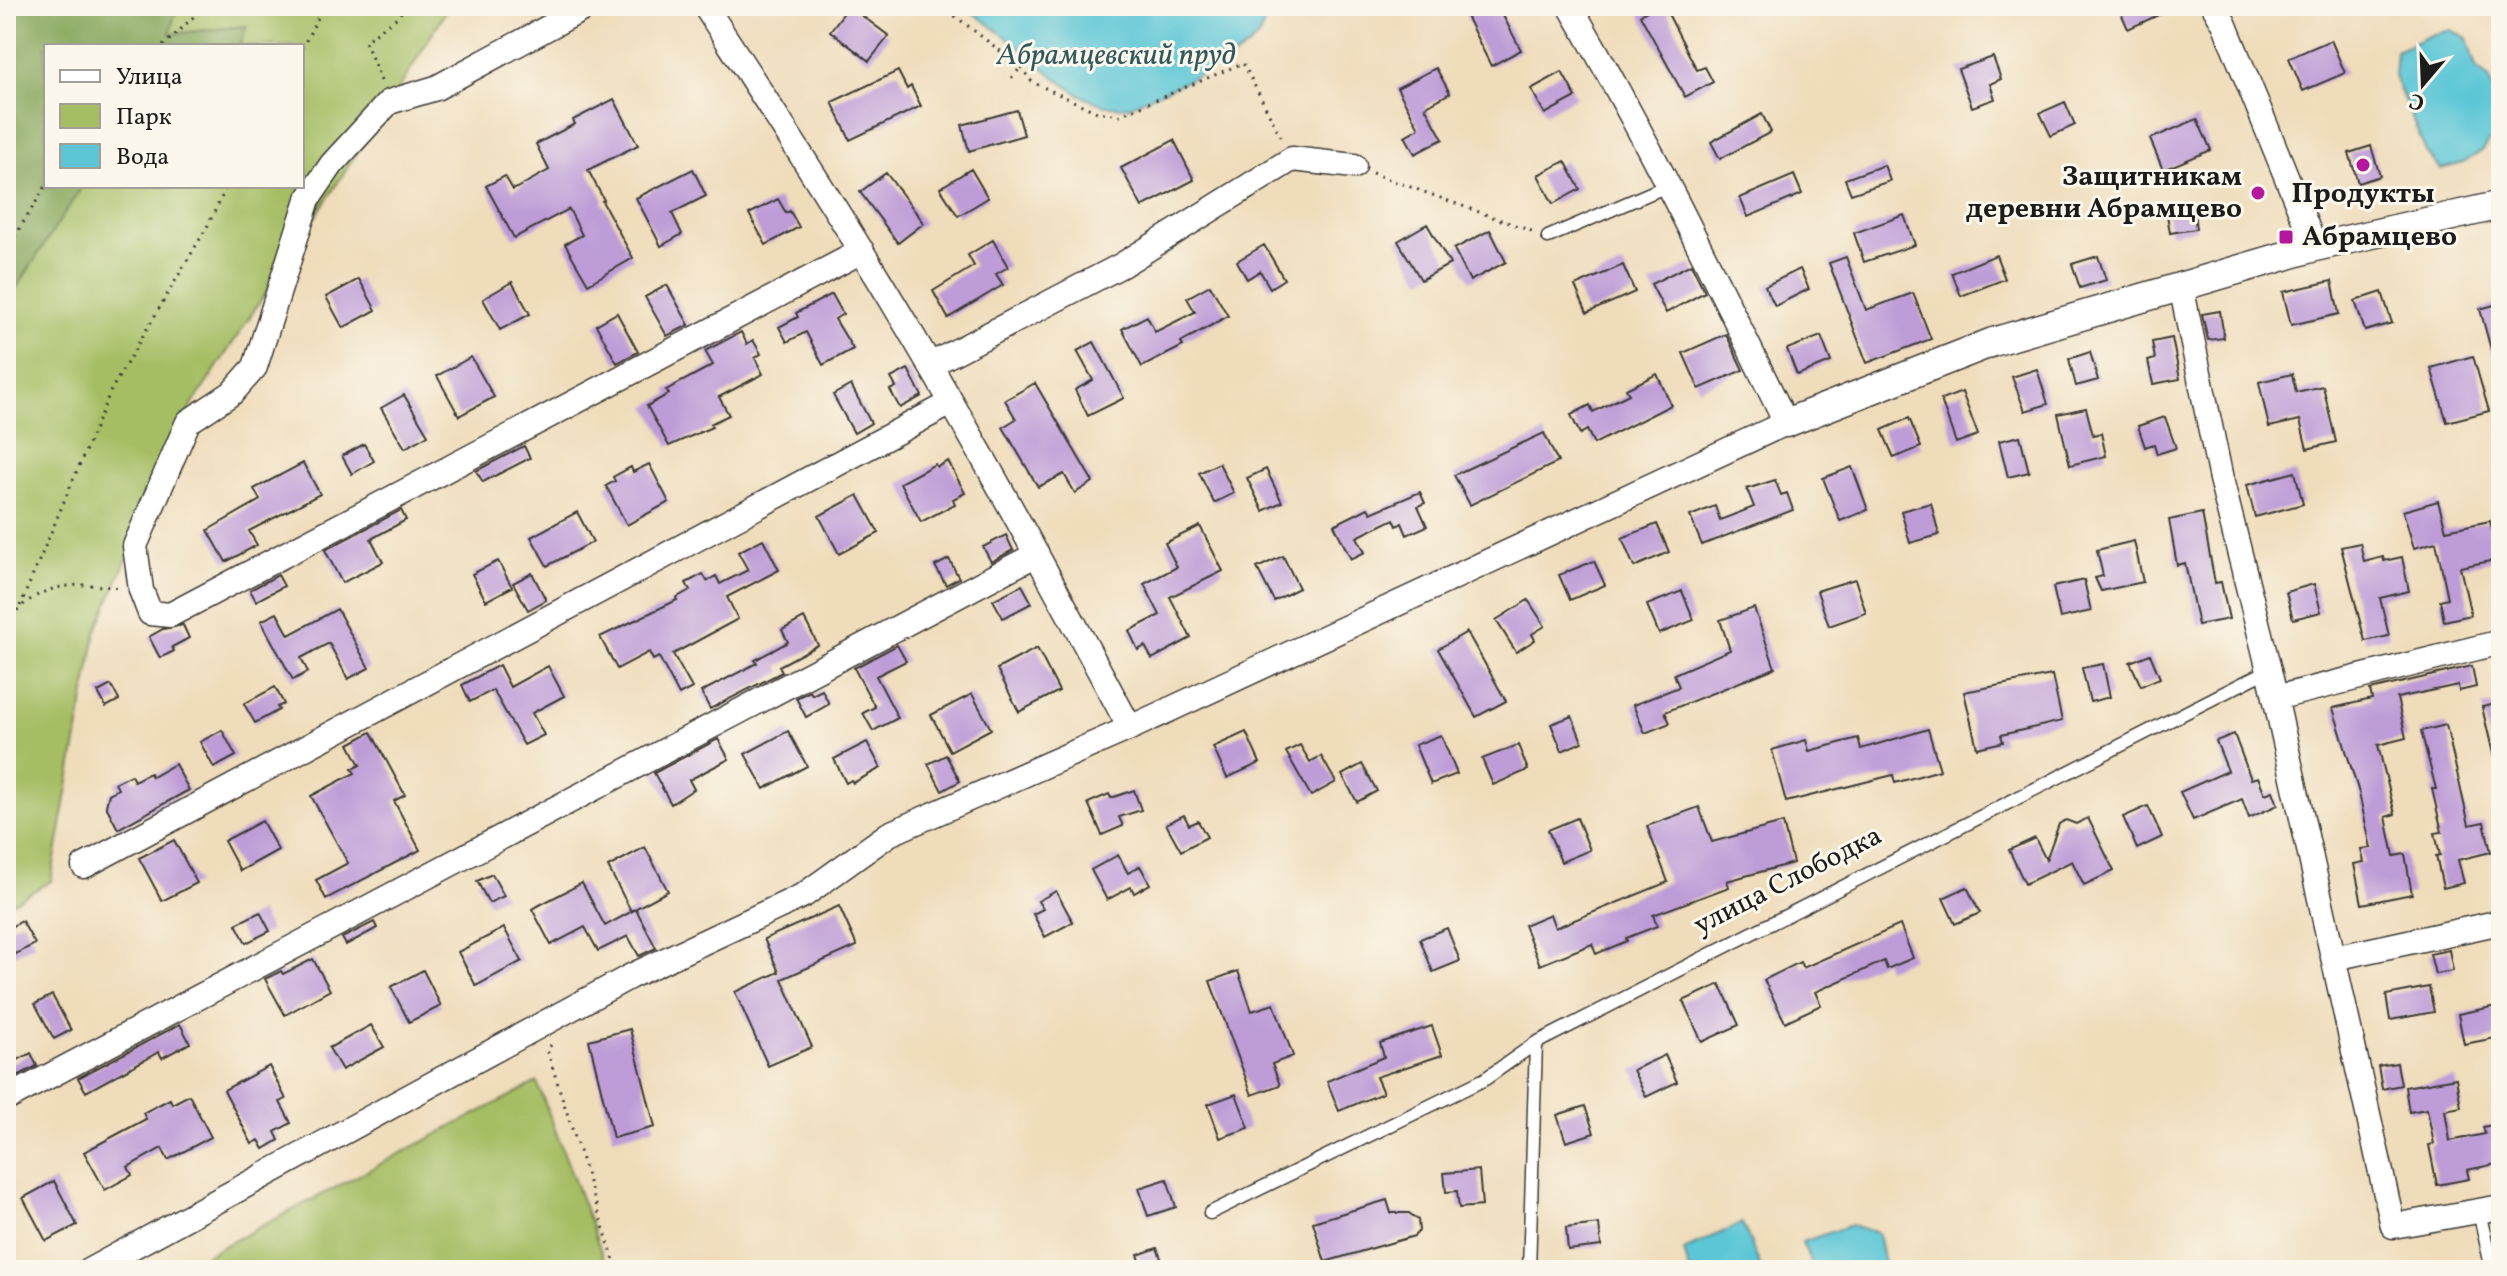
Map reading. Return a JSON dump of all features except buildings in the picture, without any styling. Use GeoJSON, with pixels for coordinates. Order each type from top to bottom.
{"type":"FeatureCollection","features":[{"type":"Feature","properties":{"kind":"street"},"geometry":{"type":"LineString","coordinates":[[588,6],[436,88],[389,102],[332,164],[308,199],[255,367],[232,393],[188,422],[135,546],[141,590],[150,613],[170,615],[862,251]]}},
{"type":"Feature","properties":{"kind":"street"},"geometry":{"type":"LineString","coordinates":[[705,6],[862,251],[930,365],[1037,554],[1130,728]]}},
{"type":"Feature","properties":{"kind":"street"},"geometry":{"type":"LineString","coordinates":[[1570,6],[1620,91],[1669,185],[1786,423]]}},
{"type":"Feature","properties":{"kind":"street"},"geometry":{"type":"LineString","coordinates":[[2214,6],[2224,23],[2315,247]]}},
{"type":"Feature","properties":{"kind":"street"},"geometry":{"type":"LineString","coordinates":[[930,365],[1122,265],[1292,159],[1354,166]]}},
{"type":"Feature","properties":{"kind":"street"},"geometry":{"type":"LineString","coordinates":[[90,1270],[631,976],[804,895],[889,834],[1130,728],[1786,423],[1993,342],[2315,247],[2501,205]]}},
{"type":"Feature","properties":{"kind":"street"},"geometry":{"type":"LineString","coordinates":[[2181,286],[2221,479],[2269,670],[2393,1226],[2490,1209]]}},
{"type":"Feature","properties":{"kind":"street"},"geometry":{"type":"LineString","coordinates":[[84,866],[951,403]]}},
{"type":"Feature","properties":{"kind":"street"},"geometry":{"type":"LineString","coordinates":[[6,1099],[1037,554]]}},
{"type":"Feature","properties":{"kind":"street"},"geometry":{"type":"LineString","coordinates":[[2275,698],[2501,642]]}},
{"type":"Feature","properties":{"kind":"street"},"geometry":{"type":"LineString","coordinates":[[2334,958],[2501,922]]}},
{"type":"Feature","properties":{"kind":"lane"},"geometry":{"type":"LineString","coordinates":[[1548,237],[1669,185]]}},
{"type":"Feature","properties":{"kind":"lane","name":"улица Слободка"},"geometry":{"type":"LineString","coordinates":[[1210,1213],[1485,1079],[1536,1043],[2269,670]]}},
{"type":"Feature","properties":{"kind":"lane"},"geometry":{"type":"LineString","coordinates":[[1529,1270],[1536,1043]]}},
{"type":"Feature","properties":{"kind":"lane"},"geometry":{"type":"LineString","coordinates":[[2490,1209],[2492,1270]]}},
{"type":"Feature","properties":{"kind":"path"},"geometry":{"type":"LineString","coordinates":[[165,44],[205,6]]}},
{"type":"Feature","properties":{"kind":"path"},"geometry":{"type":"LineString","coordinates":[[304,44],[324,6]]}},
{"type":"Feature","properties":{"kind":"path"},"geometry":{"type":"LineString","coordinates":[[389,102],[365,41],[400,15],[403,6]]}},
{"type":"Feature","properties":{"kind":"path"},"geometry":{"type":"LineString","coordinates":[[942,6],[1021,67],[1032,82],[1097,112],[1120,115],[1243,63],[1292,159]]}},
{"type":"Feature","properties":{"kind":"path"},"geometry":{"type":"LineString","coordinates":[[1012,78],[1021,67]]}},
{"type":"Feature","properties":{"kind":"path"},"geometry":{"type":"LineString","coordinates":[[1354,166],[1548,237]]}},
{"type":"Feature","properties":{"kind":"path"},"geometry":{"type":"LineString","coordinates":[[6,250],[45,188]]}},
{"type":"Feature","properties":{"kind":"path"},"geometry":{"type":"LineString","coordinates":[[20,606],[111,390],[207,227],[226,188]]}},
{"type":"Feature","properties":{"kind":"path"},"geometry":{"type":"LineString","coordinates":[[6,622],[20,606],[47,589],[97,585],[141,590]]}},
{"type":"Feature","properties":{"kind":"path"},"geometry":{"type":"LineString","coordinates":[[550,1020],[555,1038],[547,1050],[617,1270]]}},
{"type":"Feature","properties":{"kind":"green space"},"geometry":{"type":"Polygon","coordinates":[[[6,6],[177,6],[170,34],[247,26],[240,44],[44,44],[44,188],[81,188],[6,304],[6,6]]]}},
{"type":"Feature","properties":{"kind":"green space"},"geometry":{"type":"Polygon","coordinates":[[[177,6],[449,6],[397,92],[189,410],[96,632],[51,881],[6,906],[6,304],[81,188],[304,188],[304,44],[240,44],[246,26],[169,34],[177,6]]]}},
{"type":"Feature","properties":{"kind":"green space"},"geometry":{"type":"Polygon","coordinates":[[[537,1082],[608,1270],[178,1270],[537,1082]]]}},
{"type":"Feature","properties":{"kind":"water","name":"Абрамцевский пруд"},"geometry":{"type":"Polygon","coordinates":[[[964,6],[1266,6],[1260,33],[1244,50],[1214,68],[1130,106],[1114,107],[1098,103],[1068,87],[964,6]]]}},
{"type":"Feature","properties":{"kind":"water"},"geometry":{"type":"Polygon","coordinates":[[[2451,30],[2467,38],[2476,68],[2489,78],[2496,101],[2494,135],[2482,151],[2463,163],[2441,169],[2426,152],[2394,76],[2396,51],[2431,35],[2451,30]]]}},
{"type":"Feature","properties":{"kind":"water"},"geometry":{"type":"Polygon","coordinates":[[[1742,1223],[1762,1270],[1689,1270],[1684,1250],[1742,1223]]]}},
{"type":"Feature","properties":{"kind":"water"},"geometry":{"type":"Polygon","coordinates":[[[1851,1225],[1878,1233],[1885,1270],[1814,1270],[1802,1242],[1851,1225]]]}},
{"type":"Feature","properties":{"kind":"place","name":"Продукты"},"geometry":{"type":"Point","coordinates":[2363,165]}},
{"type":"Feature","properties":{"kind":"place","name":"Защитникам деревни Абрамцево"},"geometry":{"type":"Point","coordinates":[2258,193]}},
{"type":"Feature","properties":{"kind":"place","name":"Абрамцево"},"geometry":{"type":"Point","coordinates":[2286,237]}}]}
